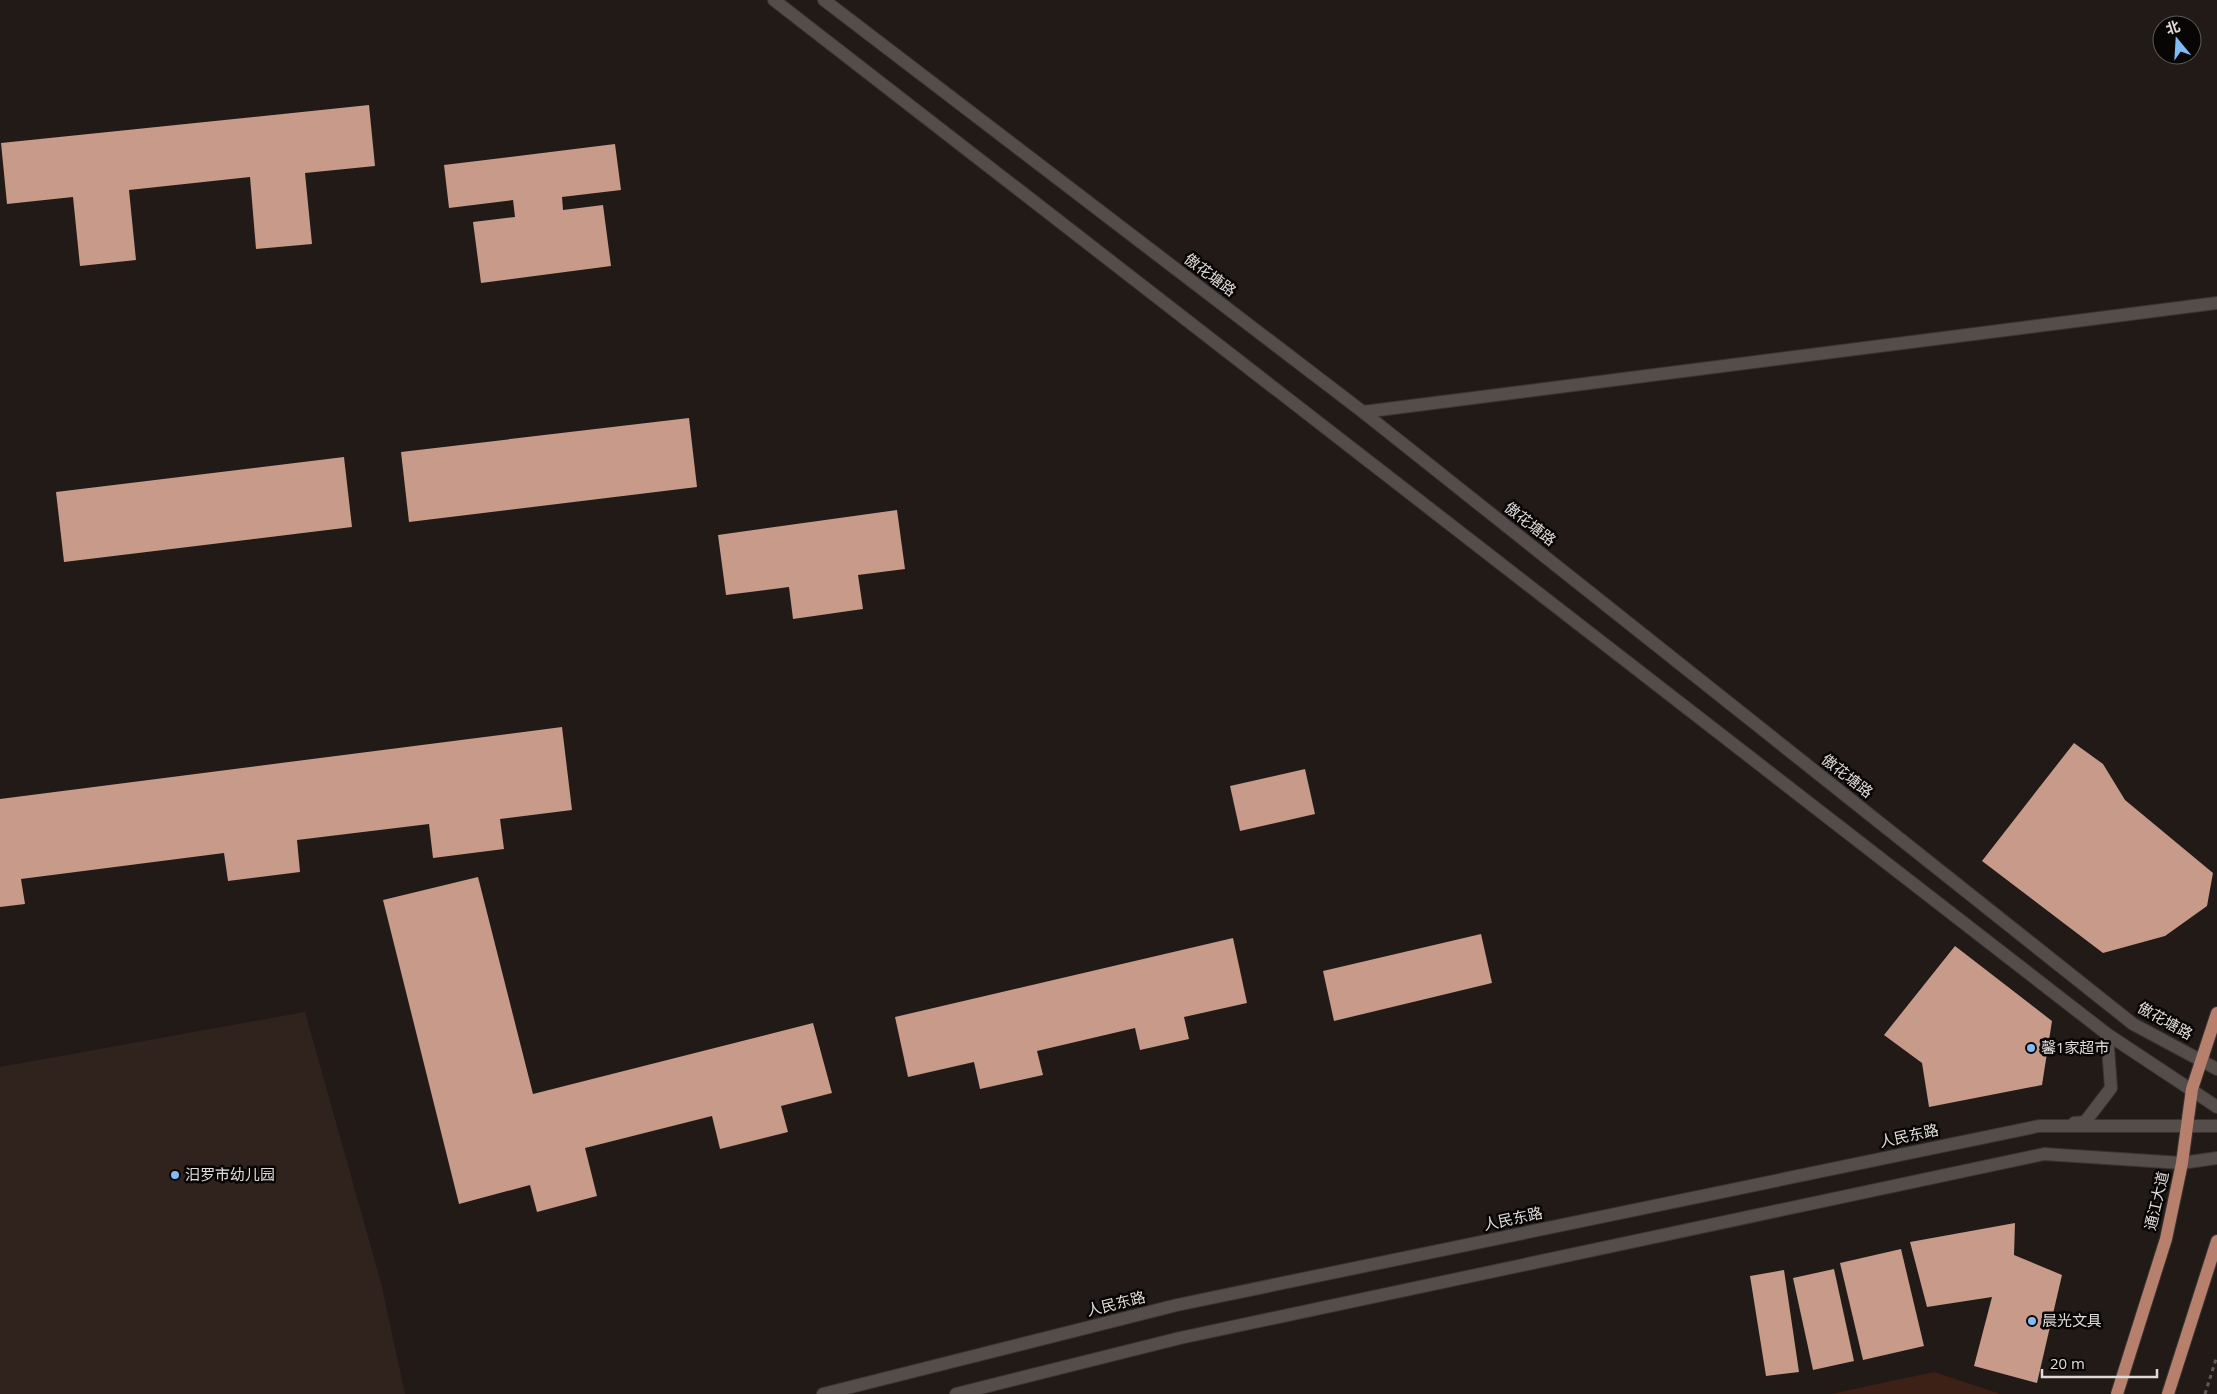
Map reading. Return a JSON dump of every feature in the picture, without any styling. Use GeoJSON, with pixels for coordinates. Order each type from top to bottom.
{"type":"FeatureCollection","features":[{"type":"Feature","properties":{"kind":"main road","name":"通江大道"},"geometry":{"type":"LineString","coordinates":[[2117,1394],[2166,1239],[2182,1163],[2192,1089],[2217,1013]]}},
{"type":"Feature","properties":{"kind":"main road"},"geometry":{"type":"LineString","coordinates":[[2168,1394],[2217,1241]]}},
{"type":"Feature","properties":{"kind":"street"},"geometry":{"type":"LineString","coordinates":[[774,0],[2107,1034],[2217,1107]]}},
{"type":"Feature","properties":{"kind":"street","name":"傲花塘路"},"geometry":{"type":"LineString","coordinates":[[824,0],[1363,412],[2133,1024],[2217,1069]]}},
{"type":"Feature","properties":{"kind":"street"},"geometry":{"type":"LineString","coordinates":[[1363,412],[2217,304]]}},
{"type":"Feature","properties":{"kind":"street"},"geometry":{"type":"LineString","coordinates":[[2039,1126],[2085,1122],[2111,1088],[2107,1034]]}},
{"type":"Feature","properties":{"kind":"street","name":"人民东路"},"geometry":{"type":"LineString","coordinates":[[823,1394],[1178,1305],[2039,1126],[2217,1126]]}},
{"type":"Feature","properties":{"kind":"street"},"geometry":{"type":"LineString","coordinates":[[956,1394],[1190,1336],[2044,1154],[2182,1163],[2217,1158]]}},
{"type":"Feature","properties":{"kind":"path"},"geometry":{"type":"LineString","coordinates":[[2205,1394],[2217,1356]]}},
{"type":"Feature","properties":{"kind":"shaded area","name":"汨罗市幼儿园"},"geometry":{"type":"Polygon","coordinates":[[[305,1012],[381,1283],[405,1394],[0,1394],[0,1067],[305,1012]]]}},
{"type":"Feature","properties":{"kind":"shaded area"},"geometry":{"type":"Polygon","coordinates":[[[1934,1372],[2001,1394],[1831,1394],[1934,1372]]]}},
{"type":"Feature","properties":{"kind":"building"},"geometry":{"type":"Polygon","coordinates":[[[369,105],[375,166],[305,173],[312,244],[256,249],[250,177],[129,190],[136,260],[80,266],[73,197],[7,204],[1,143],[369,105]]]}},
{"type":"Feature","properties":{"kind":"building"},"geometry":{"type":"Polygon","coordinates":[[[615,144],[621,190],[562,197],[563,210],[603,205],[611,266],[481,283],[473,222],[515,217],[513,200],[449,208],[444,165],[615,144]]]}},
{"type":"Feature","properties":{"kind":"building"},"geometry":{"type":"Polygon","coordinates":[[[689,418],[697,487],[409,522],[401,452],[689,418]]]}},
{"type":"Feature","properties":{"kind":"building"},"geometry":{"type":"Polygon","coordinates":[[[344,457],[352,527],[64,562],[56,492],[344,457]]]}},
{"type":"Feature","properties":{"kind":"building"},"geometry":{"type":"Polygon","coordinates":[[[897,510],[905,569],[858,575],[863,609],[793,619],[789,587],[726,595],[718,535],[897,510]]]}},
{"type":"Feature","properties":{"kind":"building"},"geometry":{"type":"Polygon","coordinates":[[[562,727],[572,810],[500,819],[504,849],[433,858],[429,824],[297,840],[300,872],[228,881],[224,853],[21,879],[25,904],[0,907],[0,799],[562,727]]]}},
{"type":"Feature","properties":{"kind":"building"},"geometry":{"type":"Polygon","coordinates":[[[2074,743],[2103,764],[2125,800],[2213,873],[2207,906],[2165,936],[2103,953],[1982,861],[2074,743]]]}},
{"type":"Feature","properties":{"kind":"building"},"geometry":{"type":"Polygon","coordinates":[[[1305,769],[1315,814],[1240,831],[1230,786],[1305,769]]]}},
{"type":"Feature","properties":{"kind":"building"},"geometry":{"type":"Polygon","coordinates":[[[478,877],[533,1094],[813,1023],[832,1093],[781,1106],[788,1132],[720,1149],[712,1116],[585,1148],[597,1196],[537,1212],[530,1185],[459,1204],[383,900],[478,877]]]}},
{"type":"Feature","properties":{"kind":"building"},"geometry":{"type":"Polygon","coordinates":[[[1481,934],[1492,983],[1334,1021],[1323,971],[1481,934]]]}},
{"type":"Feature","properties":{"kind":"building"},"geometry":{"type":"Polygon","coordinates":[[[1233,938],[1247,1003],[1184,1017],[1189,1039],[1140,1050],[1135,1028],[1037,1051],[1043,1075],[980,1089],[974,1062],[908,1077],[895,1017],[1233,938]]]}},
{"type":"Feature","properties":{"kind":"building"},"geometry":{"type":"Polygon","coordinates":[[[1955,946],[2052,1021],[2042,1085],[1929,1107],[1922,1063],[1884,1035],[1955,946]]]}},
{"type":"Feature","properties":{"kind":"building"},"geometry":{"type":"Polygon","coordinates":[[[2015,1223],[2014,1255],[2062,1275],[2037,1383],[1974,1366],[1992,1297],[1927,1307],[1910,1242],[2015,1223]]]}},
{"type":"Feature","properties":{"kind":"building"},"geometry":{"type":"Polygon","coordinates":[[[1901,1249],[1924,1346],[1863,1360],[1840,1263],[1901,1249]]]}},
{"type":"Feature","properties":{"kind":"building"},"geometry":{"type":"Polygon","coordinates":[[[1834,1269],[1854,1361],[1813,1370],[1793,1278],[1834,1269]]]}},
{"type":"Feature","properties":{"kind":"building"},"geometry":{"type":"Polygon","coordinates":[[[1784,1270],[1799,1372],[1766,1376],[1750,1276],[1784,1270]]]}},
{"type":"Feature","properties":{"kind":"place","name":"馨1家超市"},"geometry":{"type":"Point","coordinates":[2031,1048]}},
{"type":"Feature","properties":{"kind":"place","name":"汨罗市幼儿园"},"geometry":{"type":"Point","coordinates":[175,1175]}},
{"type":"Feature","properties":{"kind":"place","name":"晨光文具"},"geometry":{"type":"Point","coordinates":[2032,1321]}}]}
